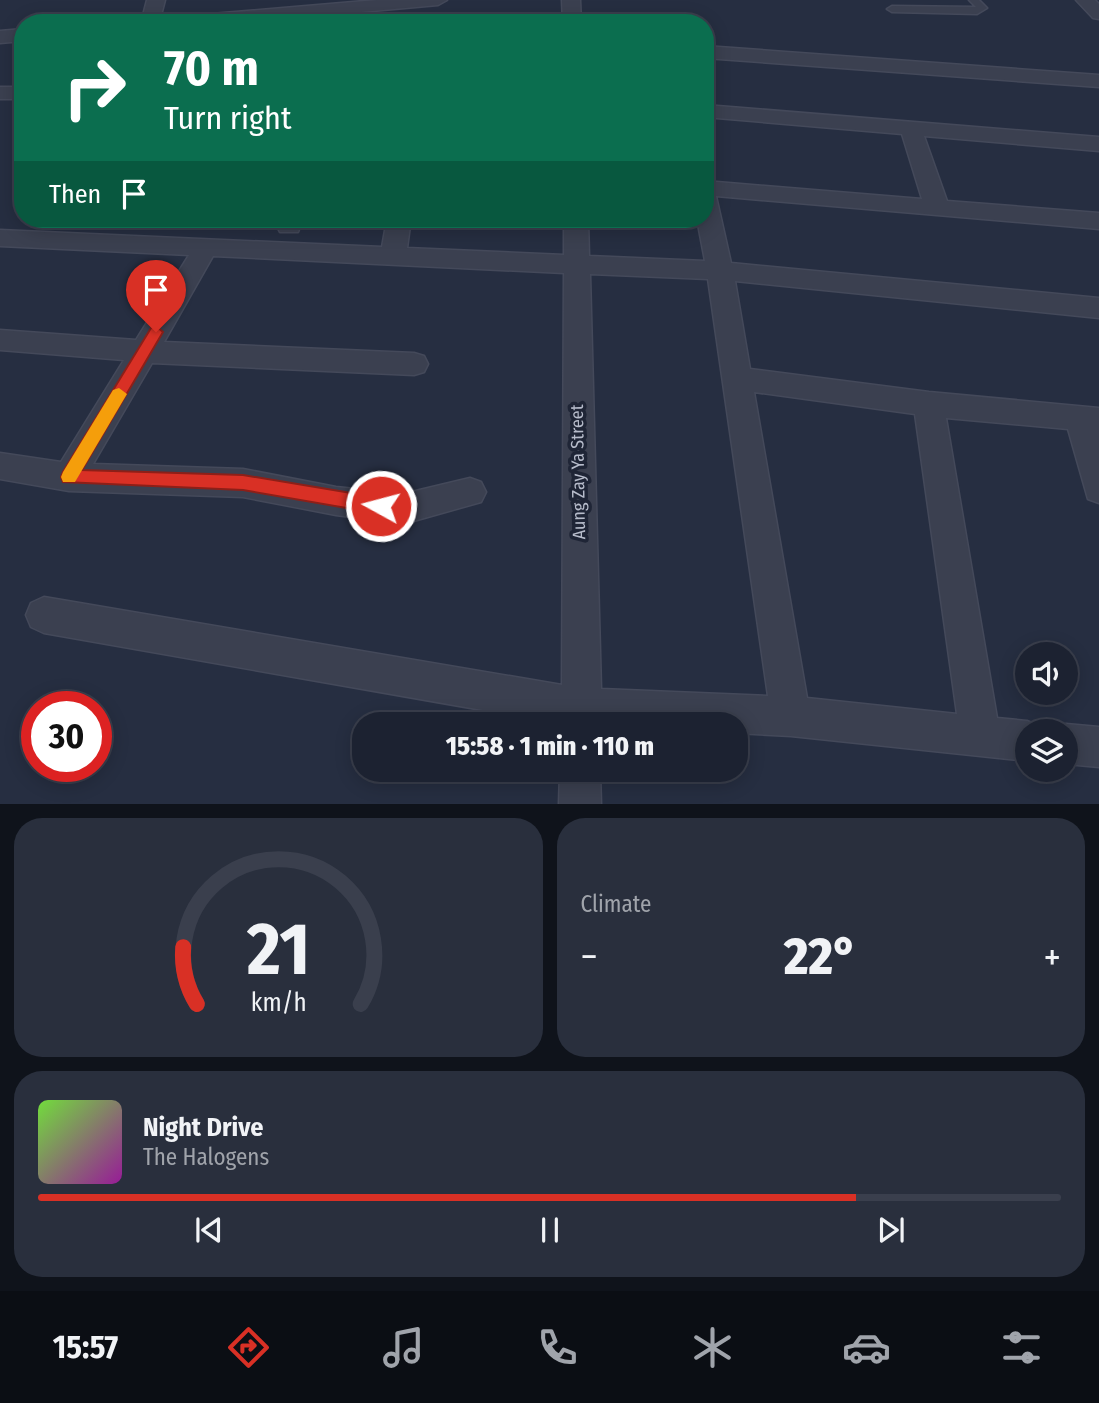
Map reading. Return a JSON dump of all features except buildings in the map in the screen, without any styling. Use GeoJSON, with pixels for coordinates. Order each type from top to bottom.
{"type":"FeatureCollection","features":[{"type":"Feature","properties":{"kind":"street"},"geometry":{"type":"LineString","coordinates":[[324,14],[438,0]]}},
{"type":"Feature","properties":{"kind":"street"},"geometry":{"type":"LineString","coordinates":[[1085,0],[1099,14]]}},
{"type":"Feature","properties":{"kind":"street"},"geometry":{"type":"LineString","coordinates":[[714,53],[960,73],[1099,81]]}},
{"type":"Feature","properties":{"kind":"street"},"geometry":{"type":"LineString","coordinates":[[714,112],[910,126],[1099,144]]}},
{"type":"Feature","properties":{"kind":"street"},"geometry":{"type":"LineString","coordinates":[[910,126],[937,207]]}},
{"type":"Feature","properties":{"kind":"street"},"geometry":{"type":"LineString","coordinates":[[714,189],[1099,221]]}},
{"type":"Feature","properties":{"kind":"street"},"geometry":{"type":"LineString","coordinates":[[60,242],[72,228]]}},
{"type":"Feature","properties":{"kind":"street"},"geometry":{"type":"LineString","coordinates":[[393,256],[398,228]]}},
{"type":"Feature","properties":{"kind":"street","name":"Aung Zay Ya Street"},"geometry":{"type":"LineString","coordinates":[[576,228],[582,712]]}},
{"type":"Feature","properties":{"kind":"street"},"geometry":{"type":"LineString","coordinates":[[711,228],[738,379],[791,716]]}},
{"type":"Feature","properties":{"kind":"street"},"geometry":{"type":"LineString","coordinates":[[0,238],[720,271],[1099,309]]}},
{"type":"Feature","properties":{"kind":"street"},"geometry":{"type":"LineString","coordinates":[[69,477],[205,249]]}},
{"type":"Feature","properties":{"kind":"street"},"geometry":{"type":"LineString","coordinates":[[0,340],[76,344],[144,352],[308,357],[414,364]]}},
{"type":"Feature","properties":{"kind":"street"},"geometry":{"type":"LineString","coordinates":[[738,379],[929,404],[1089,419],[1099,489]]}},
{"type":"Feature","properties":{"kind":"street"},"geometry":{"type":"LineString","coordinates":[[929,404],[979,737]]}},
{"type":"Feature","properties":{"kind":"street"},"geometry":{"type":"LineString","coordinates":[[0,466],[69,477],[243,483],[336,501],[403,509],[470,492]]}},
{"type":"Feature","properties":{"kind":"street"},"geometry":{"type":"LineString","coordinates":[[44,615],[561,712]]}},
{"type":"Feature","properties":{"kind":"street"},"geometry":{"type":"LineString","coordinates":[[748,716],[791,716],[1015,740]]}},
{"type":"Feature","properties":{"kind":"street"},"geometry":{"type":"LineString","coordinates":[[1078,745],[1099,747]]}},
{"type":"Feature","properties":{"kind":"street"},"geometry":{"type":"LineString","coordinates":[[580,782],[580,804]]}},
{"type":"Feature","properties":{"kind":"lane"},"geometry":{"type":"LineString","coordinates":[[892,9],[977,11],[982,8],[974,0]]}},
{"type":"Feature","properties":{"kind":"slow traffic"},"geometry":{"type":"LineString","coordinates":[[69,477],[119,394]]}},
{"type":"Feature","properties":{"kind":"route"},"geometry":{"type":"LineString","coordinates":[[156,332],[69,477],[243,483],[336,501],[381,506]]}}]}
